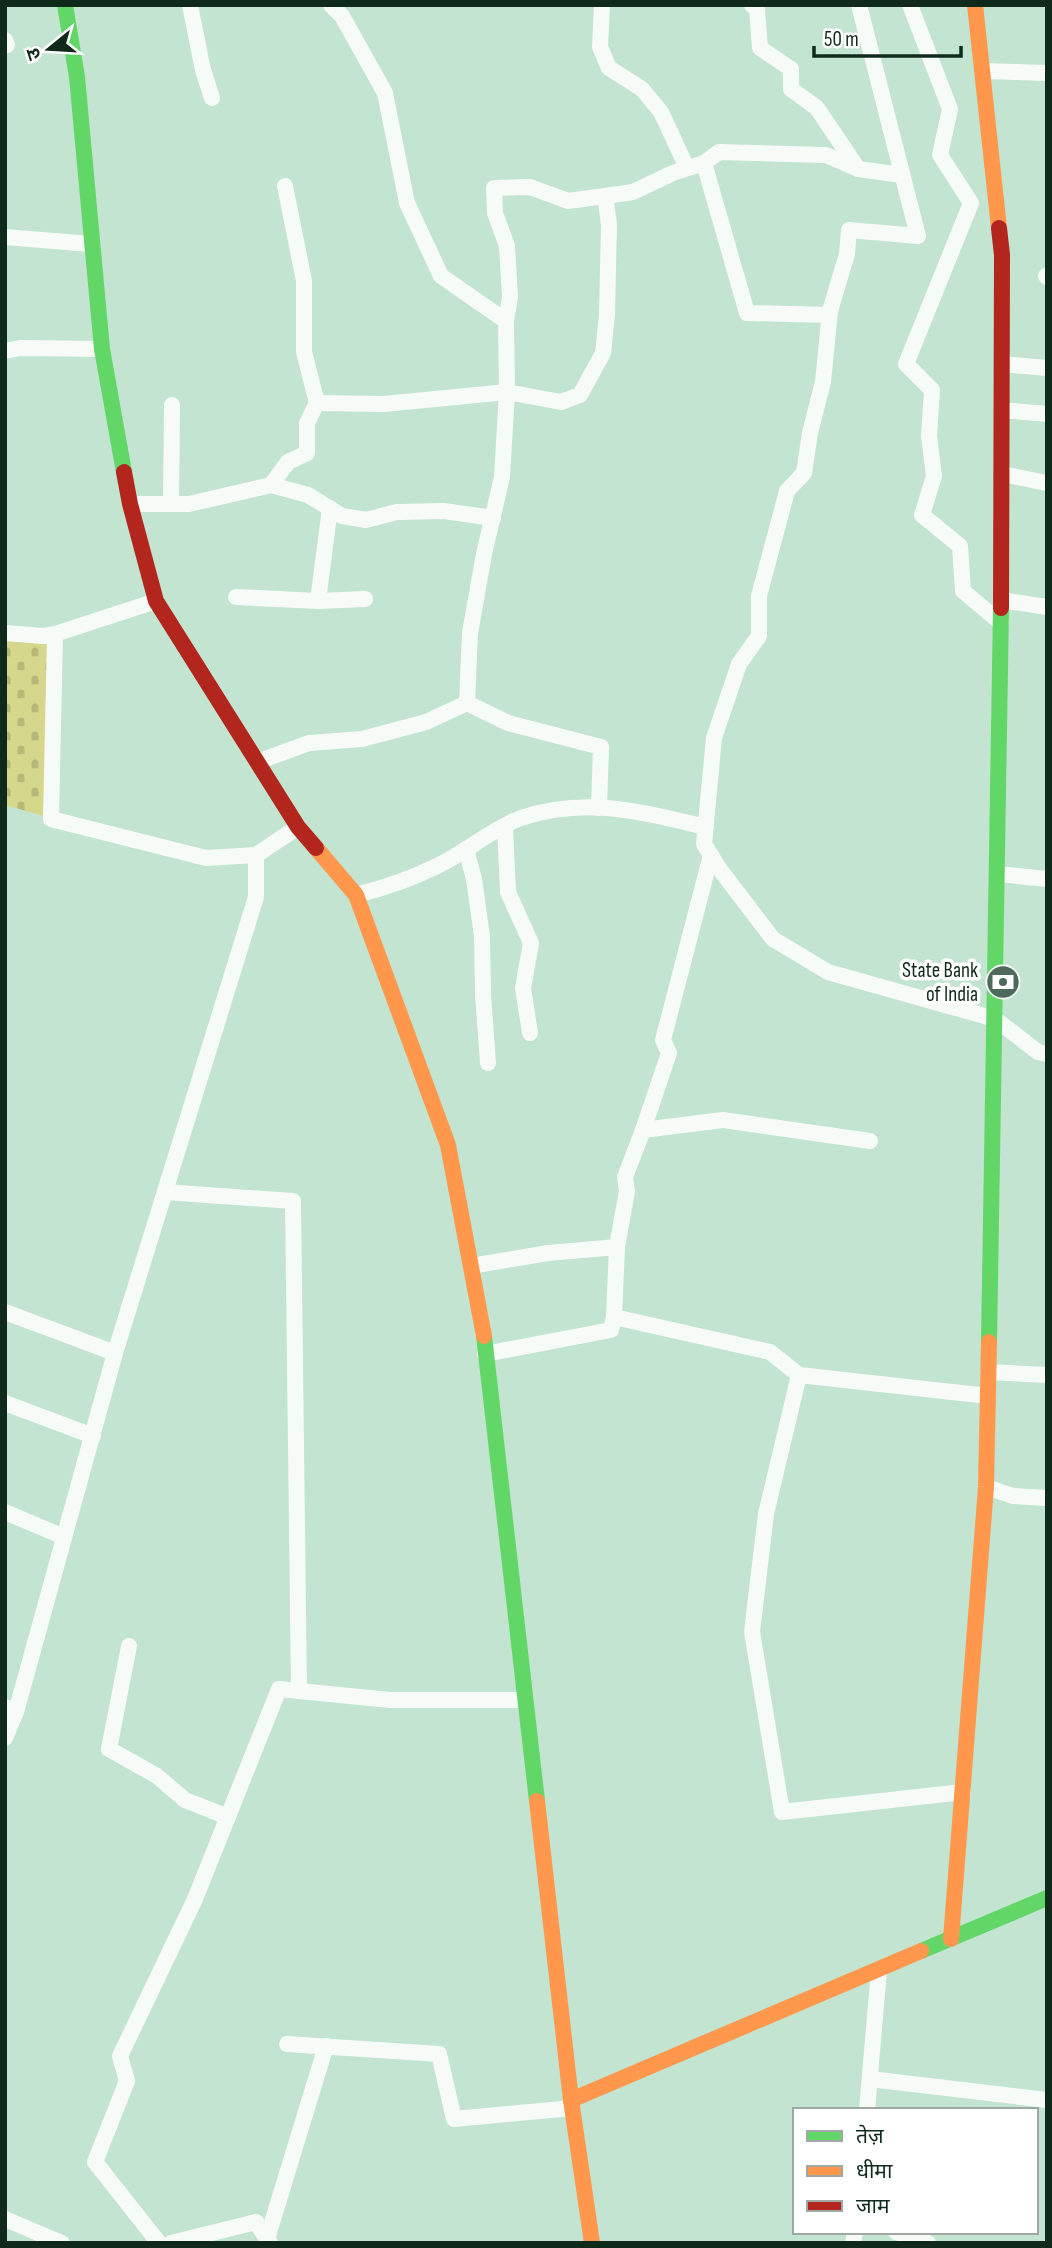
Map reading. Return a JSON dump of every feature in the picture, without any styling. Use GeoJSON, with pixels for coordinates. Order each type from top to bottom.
{"type":"FeatureCollection","features":[{"type":"Feature","properties":{"kind":"main road"},"geometry":{"type":"LineString","coordinates":[[65,5],[77,78],[102,349],[130,504],[156,601],[298,827],[356,895],[448,1145],[485,1353],[571,2104],[592,2243]]}},
{"type":"Feature","properties":{"kind":"main road"},"geometry":{"type":"LineString","coordinates":[[951,1939],[986,1487],[998,874],[1002,254],[975,5]]}},
{"type":"Feature","properties":{"kind":"main road"},"geometry":{"type":"LineString","coordinates":[[571,2104],[1047,1898]]}},
{"type":"Feature","properties":{"kind":"street"},"geometry":{"type":"LineString","coordinates":[[190,5],[203,70],[212,99]]}},
{"type":"Feature","properties":{"kind":"street"},"geometry":{"type":"LineString","coordinates":[[331,5],[342,16],[386,93],[407,204],[441,276],[506,321]]}},
{"type":"Feature","properties":{"kind":"street"},"geometry":{"type":"LineString","coordinates":[[602,5],[600,47],[609,68],[642,89],[661,112],[687,169]]}},
{"type":"Feature","properties":{"kind":"street"},"geometry":{"type":"LineString","coordinates":[[752,5],[757,9],[760,48],[791,69],[791,89],[817,108],[858,169]]}},
{"type":"Feature","properties":{"kind":"street"},"geometry":{"type":"LineString","coordinates":[[859,5],[918,236],[849,230],[847,254],[830,315],[823,382],[810,433],[804,473],[787,491],[759,596],[759,636],[739,664],[714,738],[704,844],[773,939],[828,972],[995,1019],[1038,1052],[1047,1054]]}},
{"type":"Feature","properties":{"kind":"street"},"geometry":{"type":"LineString","coordinates":[[910,5],[950,109],[940,155],[971,203],[906,364],[932,390],[929,436],[934,475],[922,514],[960,546],[963,591],[1001,623]]}},
{"type":"Feature","properties":{"kind":"street"},"geometry":{"type":"LineString","coordinates":[[982,71],[1047,72]]}},
{"type":"Feature","properties":{"kind":"street"},"geometry":{"type":"LineString","coordinates":[[467,703],[470,633],[502,477],[507,392],[506,321],[510,297],[507,246],[495,212],[494,188],[530,187],[568,201],[633,192],[704,163],[719,152],[827,155],[858,169],[902,175]]}},
{"type":"Feature","properties":{"kind":"street"},"geometry":{"type":"LineString","coordinates":[[704,163],[747,313],[830,315]]}},
{"type":"Feature","properties":{"kind":"street"},"geometry":{"type":"LineString","coordinates":[[271,485],[288,462],[307,453],[307,423],[317,403],[304,352],[304,281],[285,186]]}},
{"type":"Feature","properties":{"kind":"street"},"geometry":{"type":"LineString","coordinates":[[317,403],[384,404],[507,392],[561,402],[580,395],[603,353],[607,315],[609,224],[605,196]]}},
{"type":"Feature","properties":{"kind":"street"},"geometry":{"type":"LineString","coordinates":[[5,237],[91,243]]}},
{"type":"Feature","properties":{"kind":"street"},"geometry":{"type":"LineString","coordinates":[[5,351],[20,348],[102,349]]}},
{"type":"Feature","properties":{"kind":"street"},"geometry":{"type":"LineString","coordinates":[[1002,364],[1047,368]]}},
{"type":"Feature","properties":{"kind":"street"},"geometry":{"type":"LineString","coordinates":[[172,405],[172,503]]}},
{"type":"Feature","properties":{"kind":"street"},"geometry":{"type":"LineString","coordinates":[[1002,410],[1047,414]]}},
{"type":"Feature","properties":{"kind":"street"},"geometry":{"type":"LineString","coordinates":[[1002,474],[1047,483]]}},
{"type":"Feature","properties":{"kind":"street"},"geometry":{"type":"LineString","coordinates":[[130,504],[189,504],[271,485],[308,495],[342,516],[366,520],[397,512],[444,511],[493,518]]}},
{"type":"Feature","properties":{"kind":"street"},"geometry":{"type":"LineString","coordinates":[[318,601],[330,508]]}},
{"type":"Feature","properties":{"kind":"street"},"geometry":{"type":"LineString","coordinates":[[236,597],[318,601],[365,599]]}},
{"type":"Feature","properties":{"kind":"street"},"geometry":{"type":"LineString","coordinates":[[1001,600],[1047,607]]}},
{"type":"Feature","properties":{"kind":"street"},"geometry":{"type":"LineString","coordinates":[[5,634],[55,634],[156,601]]}},
{"type":"Feature","properties":{"kind":"street"},"geometry":{"type":"LineString","coordinates":[[55,634],[51,818],[206,858],[256,855],[298,827]]}},
{"type":"Feature","properties":{"kind":"street"},"geometry":{"type":"LineString","coordinates":[[467,703],[508,723],[601,747],[599,808]]}},
{"type":"Feature","properties":{"kind":"street"},"geometry":{"type":"LineString","coordinates":[[257,762],[309,743],[362,739],[426,722],[467,703]]}},
{"type":"Feature","properties":{"kind":"street"},"geometry":{"type":"LineString","coordinates":[[356,895],[392,885],[438,866],[519,818],[572,807],[628,808],[706,827]]}},
{"type":"Feature","properties":{"kind":"street"},"geometry":{"type":"LineString","coordinates":[[505,827],[508,892],[531,943],[523,988],[530,1033]]}},
{"type":"Feature","properties":{"kind":"street"},"geometry":{"type":"LineString","coordinates":[[466,849],[474,879],[482,936],[482,995],[488,1063]]}},
{"type":"Feature","properties":{"kind":"street"},"geometry":{"type":"LineString","coordinates":[[5,1738],[115,1353],[256,897],[256,855]]}},
{"type":"Feature","properties":{"kind":"street"},"geometry":{"type":"LineString","coordinates":[[485,1353],[611,1330],[617,1247],[627,1191],[625,1177],[669,1053],[663,1040],[711,855]]}},
{"type":"Feature","properties":{"kind":"street"},"geometry":{"type":"LineString","coordinates":[[998,874],[1047,879]]}},
{"type":"Feature","properties":{"kind":"street"},"geometry":{"type":"LineString","coordinates":[[643,1130],[723,1120],[870,1141]]}},
{"type":"Feature","properties":{"kind":"street"},"geometry":{"type":"LineString","coordinates":[[165,1192],[293,1201],[299,1691]]}},
{"type":"Feature","properties":{"kind":"street"},"geometry":{"type":"LineString","coordinates":[[471,1266],[548,1253],[617,1247]]}},
{"type":"Feature","properties":{"kind":"street"},"geometry":{"type":"LineString","coordinates":[[5,1312],[115,1353]]}},
{"type":"Feature","properties":{"kind":"street"},"geometry":{"type":"LineString","coordinates":[[614,1317],[771,1352],[799,1375],[988,1396]]}},
{"type":"Feature","properties":{"kind":"street"},"geometry":{"type":"LineString","coordinates":[[988,1373],[1047,1376]]}},
{"type":"Feature","properties":{"kind":"street"},"geometry":{"type":"LineString","coordinates":[[799,1375],[766,1514],[752,1632],[782,1812],[963,1792]]}},
{"type":"Feature","properties":{"kind":"street"},"geometry":{"type":"LineString","coordinates":[[5,1403],[93,1436]]}},
{"type":"Feature","properties":{"kind":"street"},"geometry":{"type":"LineString","coordinates":[[986,1487],[1013,1496],[1047,1498]]}},
{"type":"Feature","properties":{"kind":"street"},"geometry":{"type":"LineString","coordinates":[[5,1512],[64,1536]]}},
{"type":"Feature","properties":{"kind":"street"},"geometry":{"type":"LineString","coordinates":[[129,1646],[109,1749],[158,1776],[185,1800],[228,1817]]}},
{"type":"Feature","properties":{"kind":"street"},"geometry":{"type":"LineString","coordinates":[[159,2243],[95,2162],[127,2081],[120,2056],[195,1899],[279,1689],[390,1700],[525,1700]]}},
{"type":"Feature","properties":{"kind":"street"},"geometry":{"type":"LineString","coordinates":[[867,2108],[878,1970]]}},
{"type":"Feature","properties":{"kind":"street"},"geometry":{"type":"LineString","coordinates":[[287,2044],[439,2054],[454,2119],[571,2104]]}},
{"type":"Feature","properties":{"kind":"street"},"geometry":{"type":"LineString","coordinates":[[269,2241],[326,2046]]}},
{"type":"Feature","properties":{"kind":"street"},"geometry":{"type":"LineString","coordinates":[[870,2079],[1047,2100]]}},
{"type":"Feature","properties":{"kind":"street"},"geometry":{"type":"LineString","coordinates":[[5,2218],[62,2243]]}},
{"type":"Feature","properties":{"kind":"street"},"geometry":{"type":"LineString","coordinates":[[171,2243],[256,2222],[269,2241]]}},
{"type":"Feature","properties":{"kind":"street"},"geometry":{"type":"LineString","coordinates":[[902,2234],[928,2243]]}},
{"type":"Feature","properties":{"kind":"green space"},"geometry":{"type":"Polygon","coordinates":[[[5,637],[48,639],[44,816],[5,805],[5,637]]]}},
{"type":"Feature","properties":{"kind":"traffic: fast"},"geometry":{"type":"LineString","coordinates":[[65,5],[77,77],[102,349],[124,472]]}},
{"type":"Feature","properties":{"kind":"traffic: fast"},"geometry":{"type":"LineString","coordinates":[[989,1342],[1001,608]]}},
{"type":"Feature","properties":{"kind":"traffic: fast"},"geometry":{"type":"LineString","coordinates":[[484,1336],[537,1801]]}},
{"type":"Feature","properties":{"kind":"traffic: fast"},"geometry":{"type":"LineString","coordinates":[[921,1951],[1047,1898]]}},
{"type":"Feature","properties":{"kind":"traffic: slow"},"geometry":{"type":"LineString","coordinates":[[975,5],[999,228]]}},
{"type":"Feature","properties":{"kind":"traffic: slow"},"geometry":{"type":"LineString","coordinates":[[316,848],[356,895],[448,1145],[484,1336]]}},
{"type":"Feature","properties":{"kind":"traffic: slow"},"geometry":{"type":"LineString","coordinates":[[951,1939],[986,1487],[989,1342]]}},
{"type":"Feature","properties":{"kind":"traffic: slow"},"geometry":{"type":"LineString","coordinates":[[537,1801],[571,2100],[592,2243]]}},
{"type":"Feature","properties":{"kind":"traffic: slow"},"geometry":{"type":"LineString","coordinates":[[571,2100],[921,1951]]}},
{"type":"Feature","properties":{"kind":"traffic: jam"},"geometry":{"type":"LineString","coordinates":[[999,228],[1002,255],[1001,608]]}},
{"type":"Feature","properties":{"kind":"traffic: jam"},"geometry":{"type":"LineString","coordinates":[[124,472],[156,601],[298,827],[316,848]]}},
{"type":"Feature","properties":{"kind":"place","name":"State Bank of India"},"geometry":{"type":"Point","coordinates":[1003,982]}}]}
